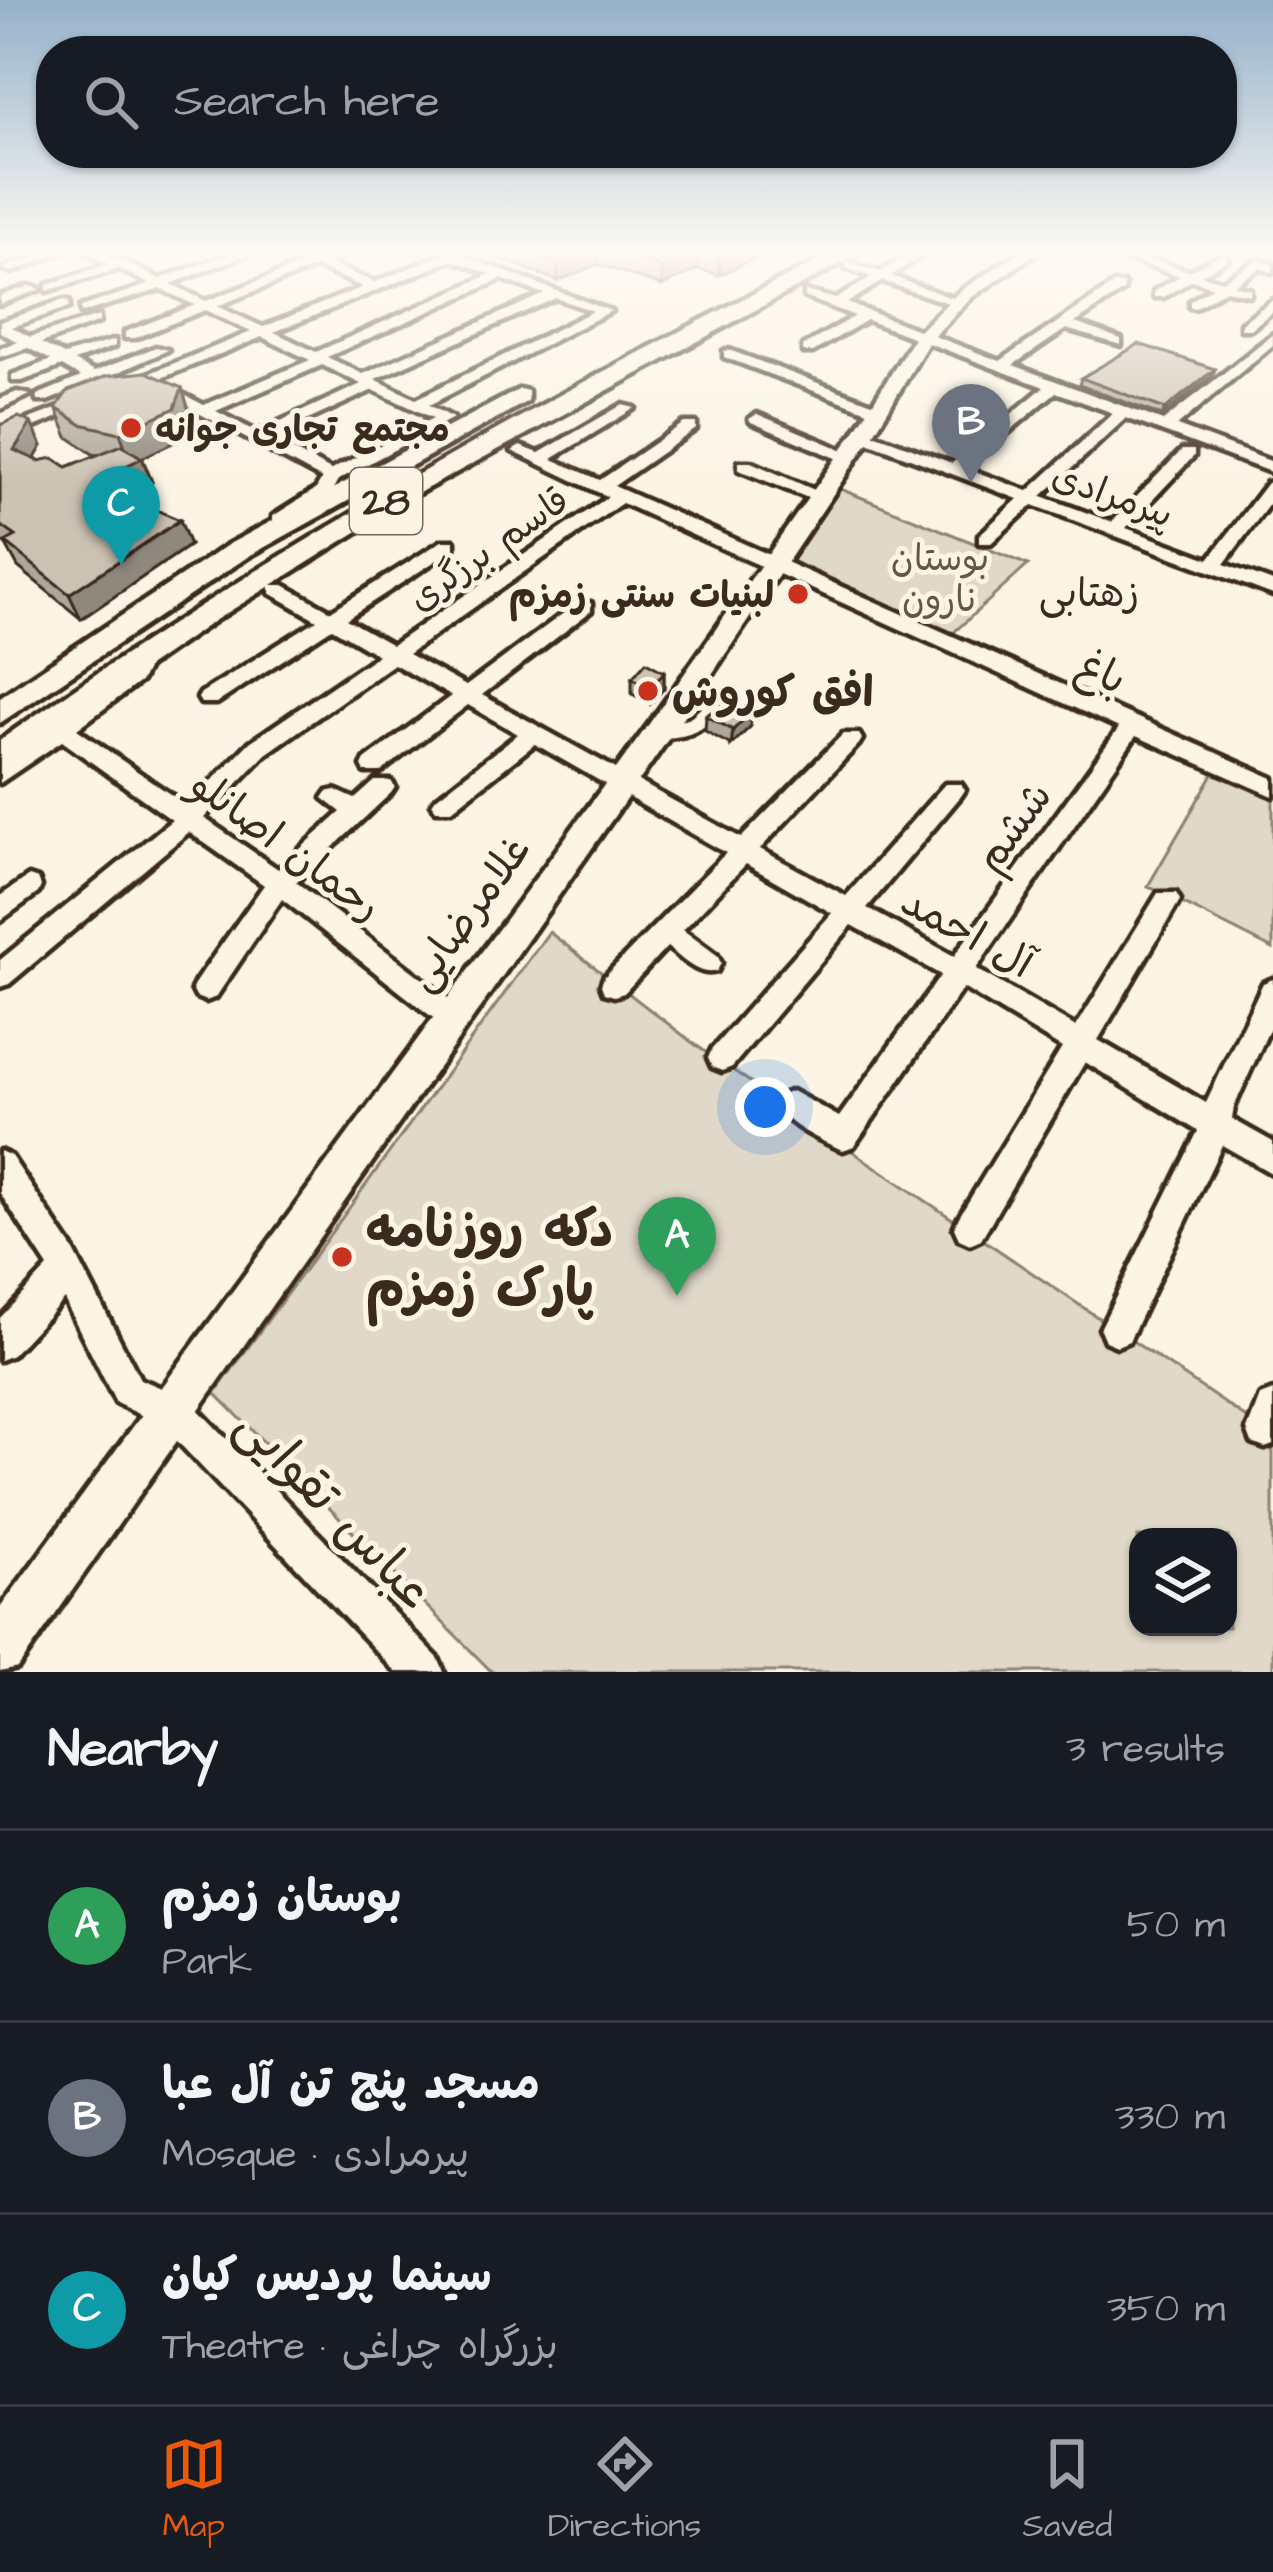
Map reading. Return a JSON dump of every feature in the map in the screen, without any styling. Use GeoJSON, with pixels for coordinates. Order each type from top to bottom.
{"type":"FeatureCollection","features":[{"type":"Feature","properties":{"kind":"highway","name":"28"},"geometry":{"type":"LineString","coordinates":[[0,712],[258,536],[650,330]]}},
{"type":"Feature","properties":{"kind":"highway","name":"28"},"geometry":{"type":"LineString","coordinates":[[0,757],[147,648],[677,330]]}},
{"type":"Feature","properties":{"kind":"main road","name":"غلامرضایی"},"geometry":{"type":"LineString","coordinates":[[0,1650],[659,731],[930,330]]}},
{"type":"Feature","properties":{"kind":"street"},"geometry":{"type":"LineString","coordinates":[[6,330],[117,391]]}},
{"type":"Feature","properties":{"kind":"street"},"geometry":{"type":"LineString","coordinates":[[0,353],[55,330]]}},
{"type":"Feature","properties":{"kind":"street"},"geometry":{"type":"LineString","coordinates":[[130,335],[143,330]]}},
{"type":"Feature","properties":{"kind":"street"},"geometry":{"type":"LineString","coordinates":[[205,410],[380,330]]}},
{"type":"Feature","properties":{"kind":"street"},"geometry":{"type":"LineString","coordinates":[[257,438],[478,330]]}},
{"type":"Feature","properties":{"kind":"street"},"geometry":{"type":"LineString","coordinates":[[418,404],[566,330]]}},
{"type":"Feature","properties":{"kind":"street"},"geometry":{"type":"LineString","coordinates":[[808,350],[841,330]]}},
{"type":"Feature","properties":{"kind":"street"},"geometry":{"type":"LineString","coordinates":[[905,330],[1273,469]]}},
{"type":"Feature","properties":{"kind":"street"},"geometry":{"type":"LineString","coordinates":[[1002,366],[1055,330]]}},
{"type":"Feature","properties":{"kind":"street"},"geometry":{"type":"LineString","coordinates":[[1081,330],[1110,340],[1120,330]]}},
{"type":"Feature","properties":{"kind":"street"},"geometry":{"type":"LineString","coordinates":[[0,439],[261,331],[444,420],[331,477],[323,492],[258,536]]}},
{"type":"Feature","properties":{"kind":"street"},"geometry":{"type":"LineString","coordinates":[[1165,428],[1273,338]]}},
{"type":"Feature","properties":{"kind":"street"},"geometry":{"type":"LineString","coordinates":[[0,404],[63,360],[110,343]]}},
{"type":"Feature","properties":{"kind":"street"},"geometry":{"type":"LineString","coordinates":[[43,398],[161,350]]}},
{"type":"Feature","properties":{"kind":"street"},"geometry":{"type":"LineString","coordinates":[[729,354],[878,410]]}},
{"type":"Feature","properties":{"kind":"street"},"geometry":{"type":"LineString","coordinates":[[164,388],[162,380],[174,368]]}},
{"type":"Feature","properties":{"kind":"street"},"geometry":{"type":"LineString","coordinates":[[954,470],[1054,386]]}},
{"type":"Feature","properties":{"kind":"street"},"geometry":{"type":"LineString","coordinates":[[0,439],[141,389],[164,388],[331,477]]}},
{"type":"Feature","properties":{"kind":"street"},"geometry":{"type":"LineString","coordinates":[[539,460],[627,408]]}},
{"type":"Feature","properties":{"kind":"street"},"geometry":{"type":"LineString","coordinates":[[985,539],[1124,412]]}},
{"type":"Feature","properties":{"kind":"street"},"geometry":{"type":"LineString","coordinates":[[757,419],[847,457]]}},
{"type":"Feature","properties":{"kind":"street"},"geometry":{"type":"LineString","coordinates":[[600,488],[690,426]]}},
{"type":"Feature","properties":{"kind":"street","name":"پیرمرادی"},"geometry":{"type":"LineString","coordinates":[[863,435],[1273,589]]}},
{"type":"Feature","properties":{"kind":"street","name":"باغ"},"geometry":{"type":"LineString","coordinates":[[520,451],[1273,788]]}},
{"type":"Feature","properties":{"kind":"street"},"geometry":{"type":"LineString","coordinates":[[1115,530],[1188,453]]}},
{"type":"Feature","properties":{"kind":"street"},"geometry":{"type":"LineString","coordinates":[[745,466],[819,496]]}},
{"type":"Feature","properties":{"kind":"street"},"geometry":{"type":"LineString","coordinates":[[1213,566],[1273,487]]}},
{"type":"Feature","properties":{"kind":"street","name":"قاسم برزگری"},"geometry":{"type":"LineString","coordinates":[[0,976],[189,819],[258,748],[620,497]]}},
{"type":"Feature","properties":{"kind":"street"},"geometry":{"type":"LineString","coordinates":[[208,698],[448,545]]}},
{"type":"Feature","properties":{"kind":"street","name":"آل احمد"},"geometry":{"type":"LineString","coordinates":[[278,589],[1081,1042],[1273,1159]]}},
{"type":"Feature","properties":{"kind":"street"},"geometry":{"type":"LineString","coordinates":[[206,989],[279,883],[346,804],[469,696],[584,607]]}},
{"type":"Feature","properties":{"kind":"street"},"geometry":{"type":"LineString","coordinates":[[0,775],[68,735],[134,676],[147,648]]}},
{"type":"Feature","properties":{"kind":"street","name":"ششم"},"geometry":{"type":"LineString","coordinates":[[792,1105],[843,1136],[1131,727]]}},
{"type":"Feature","properties":{"kind":"street"},"geometry":{"type":"LineString","coordinates":[[444,805],[535,733]]}},
{"type":"Feature","properties":{"kind":"street","name":"رحمان اصانلو"},"geometry":{"type":"LineString","coordinates":[[68,735],[279,883],[451,1016]]}},
{"type":"Feature","properties":{"kind":"street"},"geometry":{"type":"LineString","coordinates":[[614,985],[850,739]]}},
{"type":"Feature","properties":{"kind":"street"},"geometry":{"type":"LineString","coordinates":[[722,1058],[953,790]]}},
{"type":"Feature","properties":{"kind":"street"},"geometry":{"type":"LineString","coordinates":[[0,911],[29,886]]}},
{"type":"Feature","properties":{"kind":"street"},"geometry":{"type":"LineString","coordinates":[[970,1228],[1167,900]]}},
{"type":"Feature","properties":{"kind":"street"},"geometry":{"type":"LineString","coordinates":[[668,933],[708,963]]}},
{"type":"Feature","properties":{"kind":"street"},"geometry":{"type":"LineString","coordinates":[[1117,1329],[1217,1124],[1219,1107],[1273,991]]}},
{"type":"Feature","properties":{"kind":"street","name":"عباس تقوایی"},"geometry":{"type":"LineString","coordinates":[[2,1174],[68,1271],[128,1391],[175,1412],[424,1672]]}},
{"type":"Feature","properties":{"kind":"street"},"geometry":{"type":"LineString","coordinates":[[0,1343],[68,1271]]}},
{"type":"Feature","properties":{"kind":"green space","name":"بوستان نارون"},"geometry":{"type":"Polygon","coordinates":[[[838,488],[1028,565],[953,633],[787,559],[838,488]]]}},
{"type":"Feature","properties":{"kind":"green space"},"geometry":{"type":"Polygon","coordinates":[[[1214,772],[1273,797],[1273,949],[1148,886],[1214,772]]]}},
{"type":"Feature","properties":{"kind":"green space"},"geometry":{"type":"Polygon","coordinates":[[[549,932],[697,1046],[1273,1436],[1273,1672],[492,1672],[215,1393],[549,932]]]}},
{"type":"Feature","properties":{"kind":"building"},"geometry":{"type":"Polygon","coordinates":[[[1139,344],[1215,369],[1165,409],[1081,378],[1139,344]]]}},
{"type":"Feature","properties":{"kind":"building"},"geometry":{"type":"Polygon","coordinates":[[[146,372],[182,388],[175,408],[120,433],[81,424],[56,408],[68,391],[107,376],[146,372]]]}},
{"type":"Feature","properties":{"kind":"building"},"geometry":{"type":"Polygon","coordinates":[[[19,417],[31,423],[14,450],[39,461],[53,458],[67,467],[122,445],[142,458],[105,476],[142,504],[180,520],[69,594],[5,542],[16,536],[0,525],[0,425],[19,417]]]}},
{"type":"Feature","properties":{"kind":"building"},"geometry":{"type":"Polygon","coordinates":[[[646,662],[664,672],[651,687],[632,678],[646,662]]]}},
{"type":"Feature","properties":{"kind":"building"},"geometry":{"type":"Polygon","coordinates":[[[727,699],[752,711],[733,730],[706,716],[727,699]]]}},
{"type":"Feature","properties":{"kind":"place","name":"مجتمع تجاری جوانه"},"geometry":{"type":"Point","coordinates":[131,428]}},
{"type":"Feature","properties":{"kind":"place","name":"مسجد پنج تن آل عبا"},"geometry":{"type":"Point","coordinates":[971,483]}},
{"type":"Feature","properties":{"kind":"place","name":"سینما پردیس کیان"},"geometry":{"type":"Point","coordinates":[121,565]}},
{"type":"Feature","properties":{"kind":"place","name":"لبنیات سنتی زمزم"},"geometry":{"type":"Point","coordinates":[798,594]}},
{"type":"Feature","properties":{"kind":"place","name":"افق کوروش"},"geometry":{"type":"Point","coordinates":[648,691]}},
{"type":"Feature","properties":{"kind":"place","name":"دکه روزنامه پارک زمزم"},"geometry":{"type":"Point","coordinates":[342,1257]}},
{"type":"Feature","properties":{"kind":"place","name":"بوستان زمزم"},"geometry":{"type":"Point","coordinates":[677,1296]}},
{"type":"Feature","properties":{"kind":"district","name":"زهتابی"},"geometry":{"type":"Point","coordinates":[1089,592]}}]}
